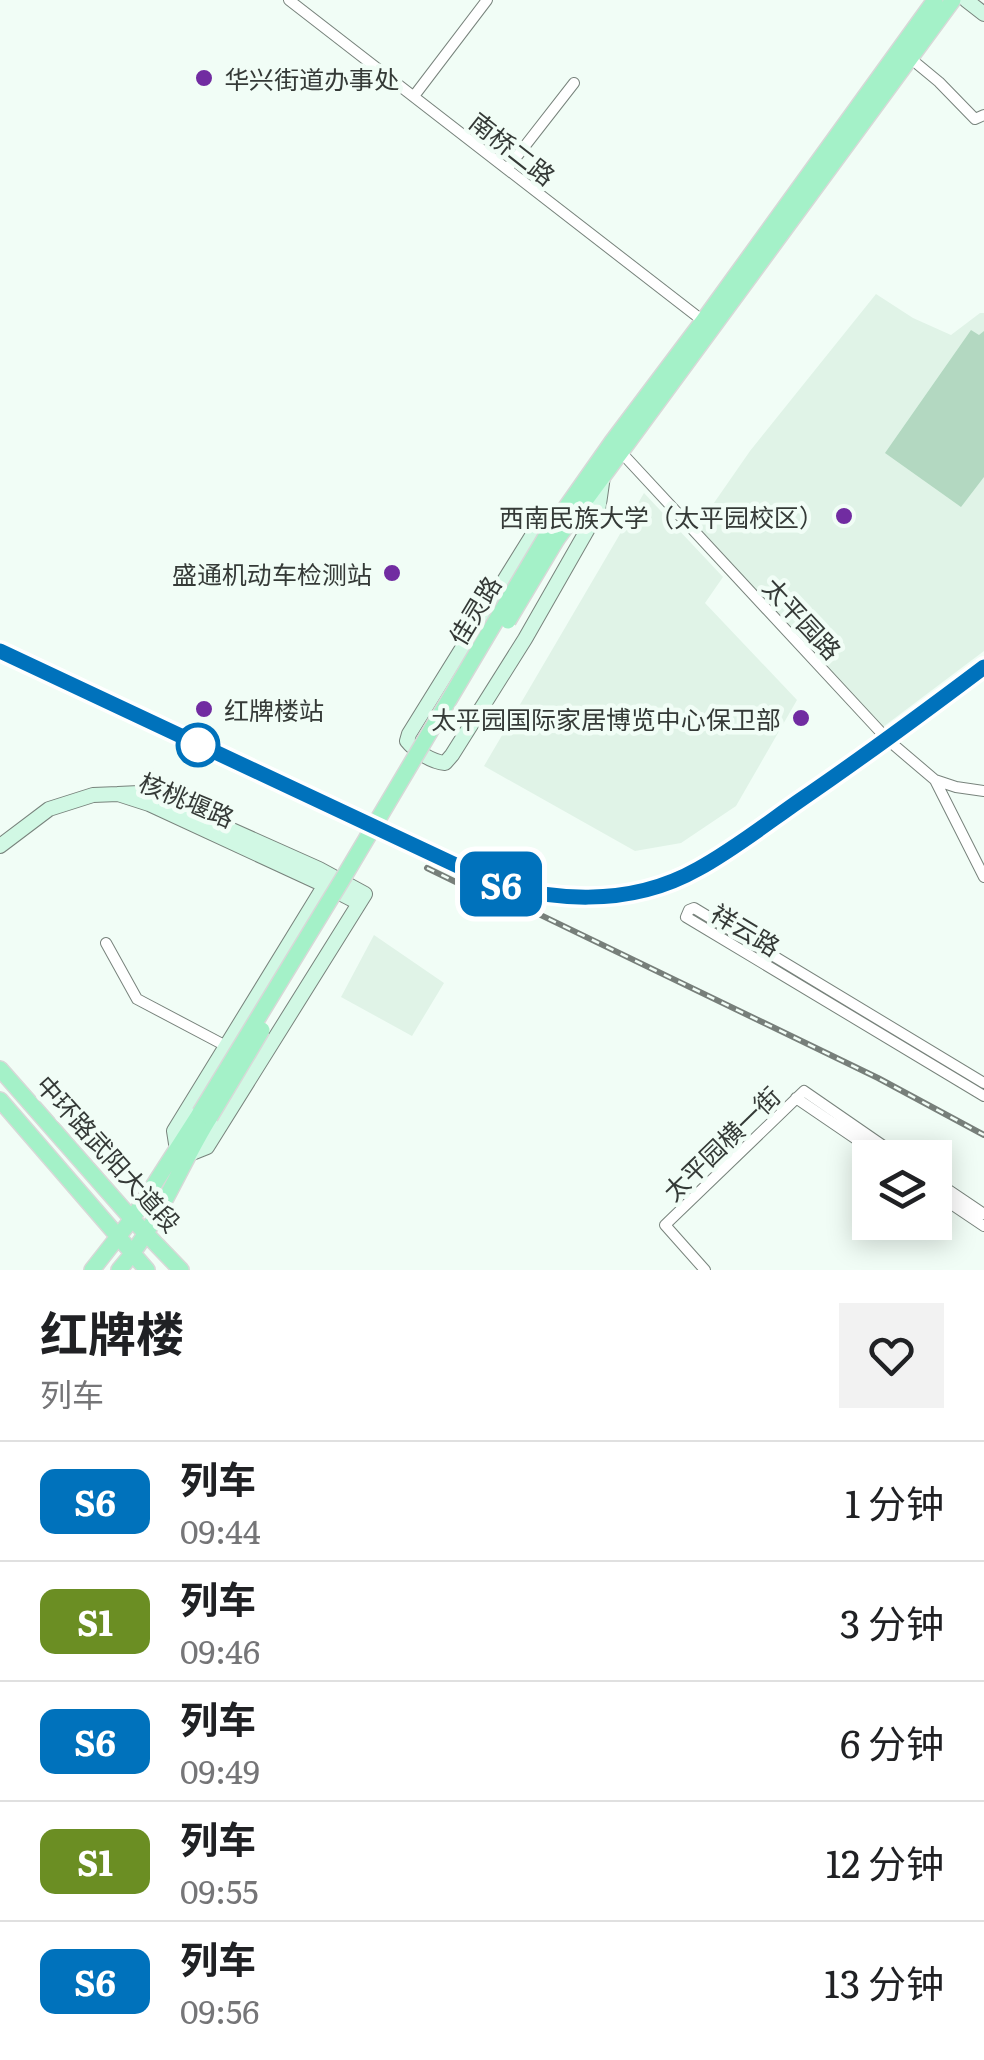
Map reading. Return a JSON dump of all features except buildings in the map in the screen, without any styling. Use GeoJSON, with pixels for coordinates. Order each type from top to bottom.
{"type":"FeatureCollection","features":[{"type":"Feature","properties":{"kind":"main road","name":"佳灵路"},"geometry":{"type":"LineString","coordinates":[[707,324],[935,0]]}},
{"type":"Feature","properties":{"kind":"main road","name":"佳灵路"},"geometry":{"type":"LineString","coordinates":[[553,536],[558,517],[953,0]]}},
{"type":"Feature","properties":{"kind":"main road","name":"佳灵路"},"geometry":{"type":"LineString","coordinates":[[92,1270],[182,1153],[352,864],[553,536],[603,474],[616,446]]}},
{"type":"Feature","properties":{"kind":"main road","name":"中环路武阳大道段"},"geometry":{"type":"LineString","coordinates":[[0,1069],[181,1270]]}},
{"type":"Feature","properties":{"kind":"main road","name":"中环路武阳大道段"},"geometry":{"type":"LineString","coordinates":[[0,1100],[147,1270]]}},
{"type":"Feature","properties":{"kind":"main road","name":"佳灵路"},"geometry":{"type":"LineString","coordinates":[[120,1270],[147,1234],[182,1153]]}},
{"type":"Feature","properties":{"kind":"street","name":"南桥二路"},"geometry":{"type":"LineString","coordinates":[[289,0],[707,324]]}},
{"type":"Feature","properties":{"kind":"street"},"geometry":{"type":"LineString","coordinates":[[414,96],[487,0]]}},
{"type":"Feature","properties":{"kind":"street"},"geometry":{"type":"LineString","coordinates":[[966,0],[984,14]]}},
{"type":"Feature","properties":{"kind":"street"},"geometry":{"type":"LineString","coordinates":[[910,58],[976,120],[984,114]]}},
{"type":"Feature","properties":{"kind":"street"},"geometry":{"type":"LineString","coordinates":[[507,169],[574,82]]}},
{"type":"Feature","properties":{"kind":"street","name":"太平园路"},"geometry":{"type":"LineString","coordinates":[[616,446],[888,740],[934,780],[984,791]]}},
{"type":"Feature","properties":{"kind":"street"},"geometry":{"type":"LineString","coordinates":[[558,517],[536,532],[408,734],[406,741],[411,746],[438,762],[445,763],[452,755],[525,639],[598,511],[603,474]]}},
{"type":"Feature","properties":{"kind":"street"},"geometry":{"type":"LineString","coordinates":[[934,780],[984,877]]}},
{"type":"Feature","properties":{"kind":"street","name":"核桃堰路"},"geometry":{"type":"LineString","coordinates":[[0,846],[49,809],[93,795],[118,794],[328,880]]}},
{"type":"Feature","properties":{"kind":"street"},"geometry":{"type":"LineString","coordinates":[[328,880],[365,894],[207,1147],[182,1153],[174,1131],[328,880]]}},
{"type":"Feature","properties":{"kind":"street","name":"祥云路"},"geometry":{"type":"LineString","coordinates":[[984,1084],[694,908],[689,910],[686,916],[984,1096]]}},
{"type":"Feature","properties":{"kind":"street"},"geometry":{"type":"LineString","coordinates":[[106,943],[137,999],[226,1046]]}},
{"type":"Feature","properties":{"kind":"street"},"geometry":{"type":"LineString","coordinates":[[800,1094],[860,1140]]}},
{"type":"Feature","properties":{"kind":"street"},"geometry":{"type":"LineString","coordinates":[[800,1094],[873,1140]]}},
{"type":"Feature","properties":{"kind":"street","name":"太平园横一街"},"geometry":{"type":"LineString","coordinates":[[705,1270],[665,1225],[800,1094]]}},
{"type":"Feature","properties":{"kind":"street"},"geometry":{"type":"LineString","coordinates":[[952,1192],[984,1214]]}},
{"type":"Feature","properties":{"kind":"street"},"geometry":{"type":"LineString","coordinates":[[952,1204],[984,1226]]}},
{"type":"Feature","properties":{"kind":"shaded area","name":"西南民族大学（太平园校区）"},"geometry":{"type":"Polygon","coordinates":[[[876,294],[913,318],[951,335],[984,313],[984,651],[883,727],[698,526],[750,451],[876,294]]]}},
{"type":"Feature","properties":{"kind":"shaded area"},"geometry":{"type":"Polygon","coordinates":[[[644,493],[723,577],[705,603],[797,700],[736,806],[681,843],[635,851],[484,766],[644,493]]]}},
{"type":"Feature","properties":{"kind":"shaded area"},"geometry":{"type":"Polygon","coordinates":[[[374,935],[444,983],[412,1036],[341,997],[374,935]]]}},
{"type":"Feature","properties":{"kind":"green space"},"geometry":{"type":"Polygon","coordinates":[[[971,330],[979,335],[984,331],[984,477],[961,507],[885,453],[971,330]]]}},
{"type":"Feature","properties":{"kind":"railway"},"geometry":{"type":"LineString","coordinates":[[0,651],[477,875],[531,892],[588,897],[645,890],[698,869],[984,667]]}},
{"type":"Feature","properties":{"kind":"railway"},"geometry":{"type":"LineString","coordinates":[[427,868],[499,903]]}},
{"type":"Feature","properties":{"kind":"railway"},"geometry":{"type":"LineString","coordinates":[[491,891],[878,1078],[984,1135]]}},
{"type":"Feature","properties":{"kind":"train","name":"S6"},"geometry":{"type":"LineString","coordinates":[[0,651],[477,875],[569,898],[624,894],[694,872],[888,740],[984,667]]}},
{"type":"Feature","properties":{"kind":"place","name":"华兴街道办事处"},"geometry":{"type":"Point","coordinates":[204,78]}},
{"type":"Feature","properties":{"kind":"place","name":"西南民族大学（太平园校区）"},"geometry":{"type":"Point","coordinates":[844,516]}},
{"type":"Feature","properties":{"kind":"place","name":"盛通机动车检测站"},"geometry":{"type":"Point","coordinates":[392,573]}},
{"type":"Feature","properties":{"kind":"place","name":"红牌楼站"},"geometry":{"type":"Point","coordinates":[204,709]}},
{"type":"Feature","properties":{"kind":"place","name":"太平园国际家居博览中心保卫部"},"geometry":{"type":"Point","coordinates":[801,718]}}]}
